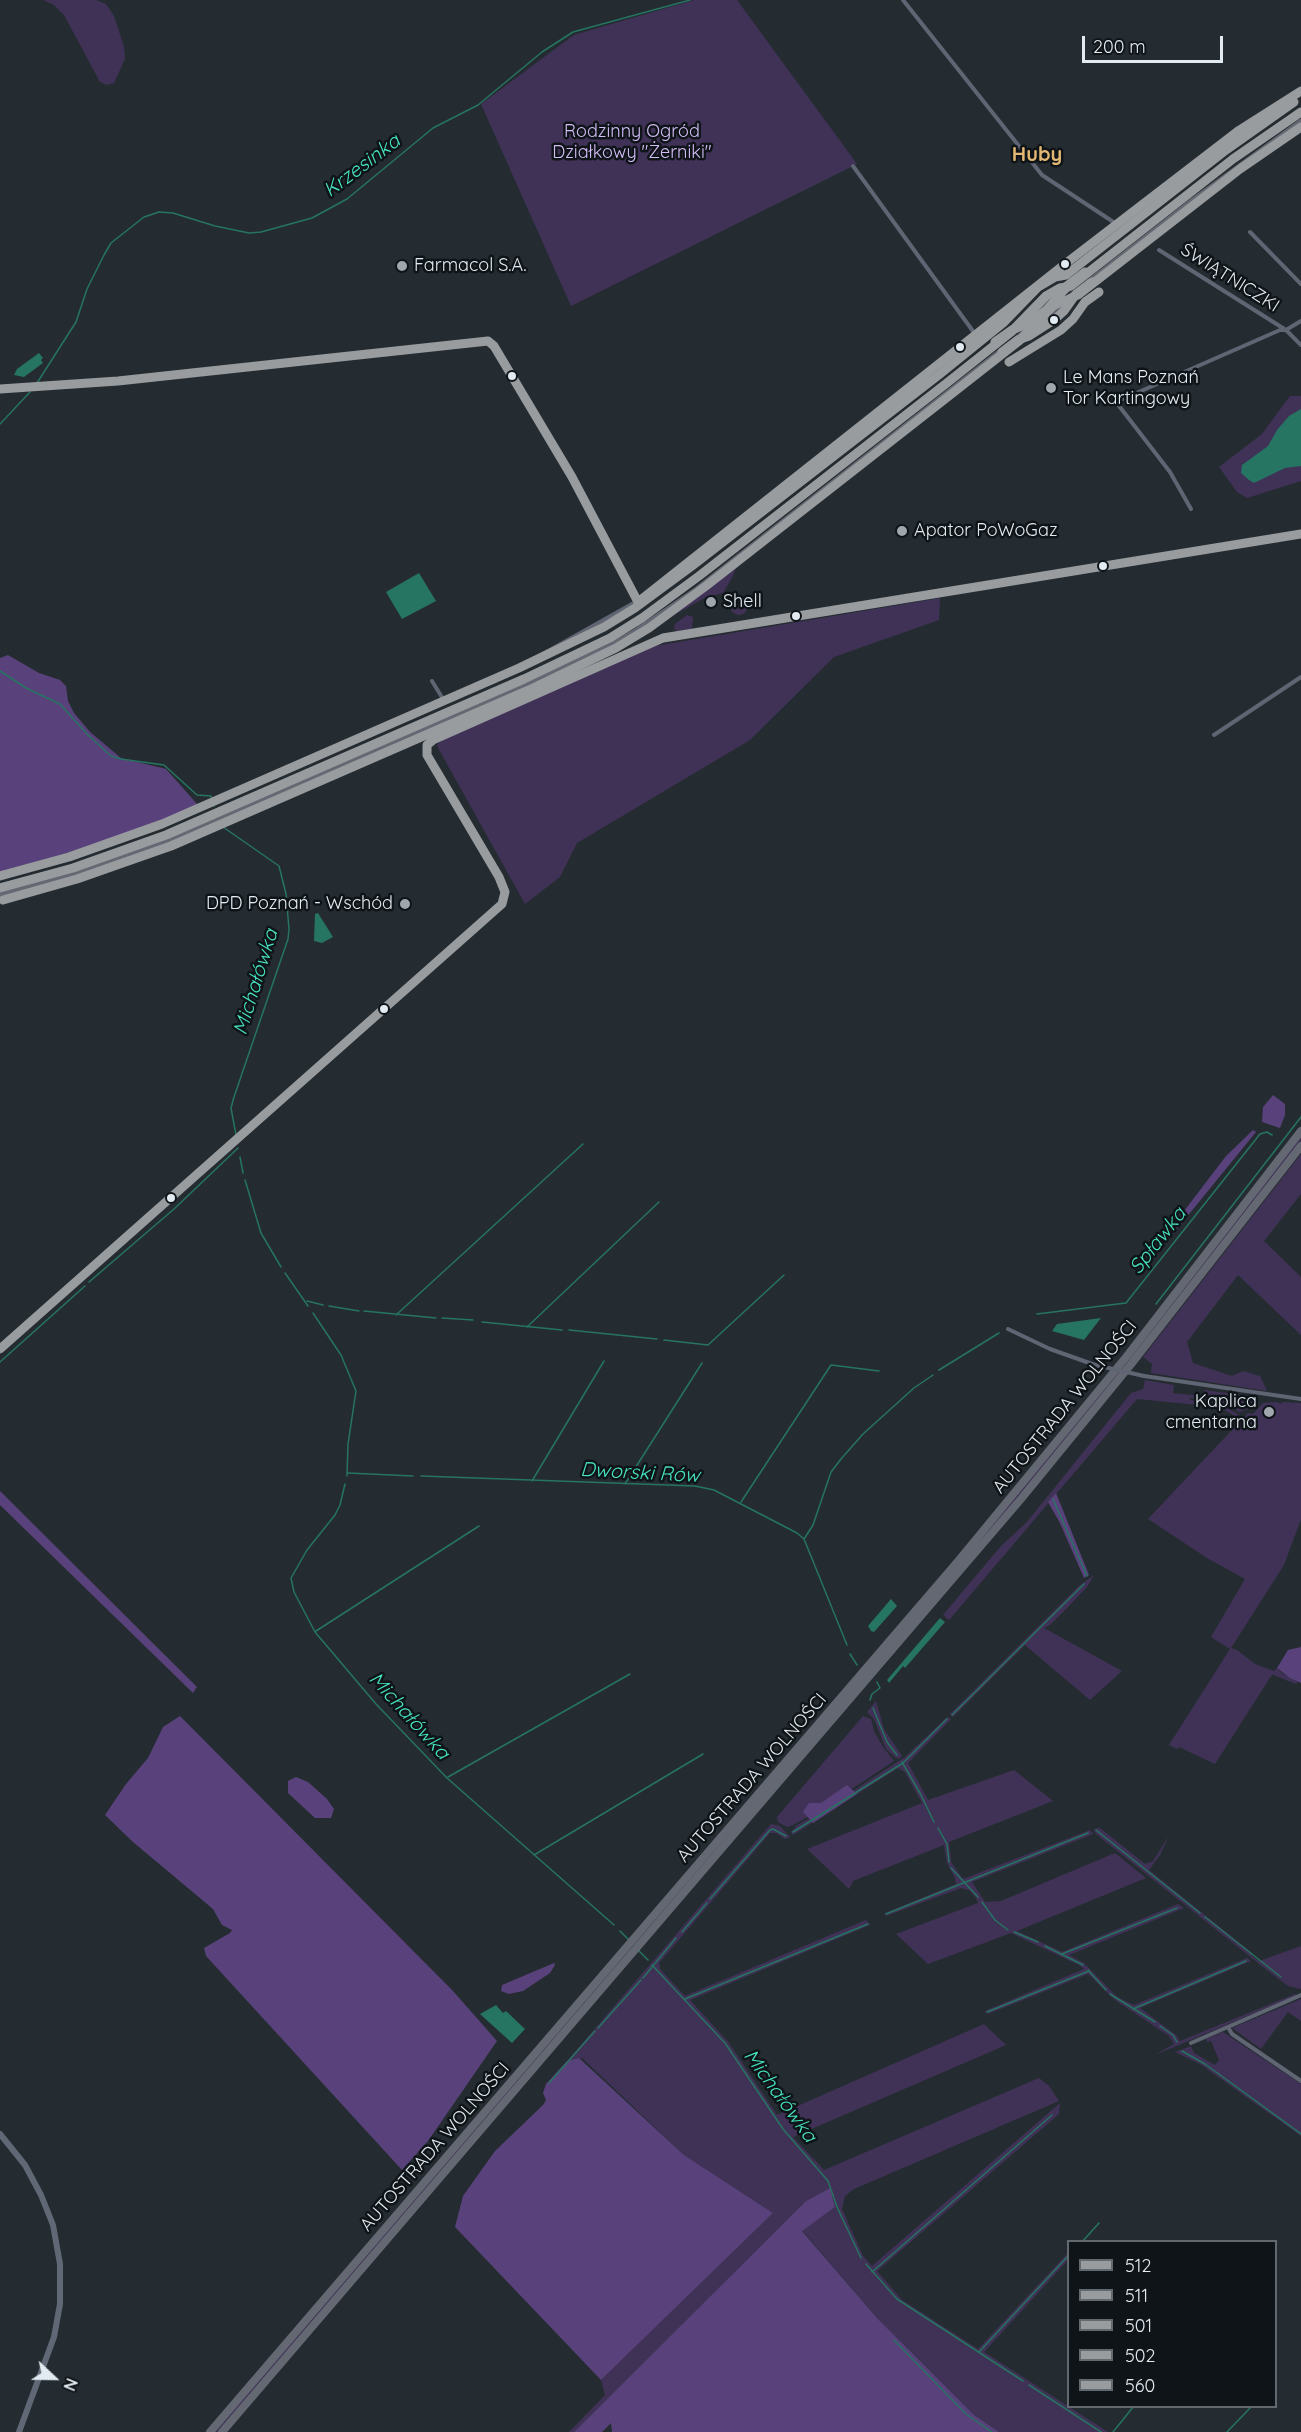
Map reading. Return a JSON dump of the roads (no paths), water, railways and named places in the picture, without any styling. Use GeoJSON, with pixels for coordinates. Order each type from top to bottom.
{"type":"FeatureCollection","features":[{"type":"Feature","properties":{"kind":"highway"},"geometry":{"type":"LineString","coordinates":[[0,888],[73,868],[166,835],[524,679],[610,638],[642,618],[699,576],[1233,159],[1301,112]]}},
{"type":"Feature","properties":{"kind":"highway"},"geometry":{"type":"LineString","coordinates":[[0,895],[73,876],[176,839],[526,686],[611,647],[647,626],[698,590],[1244,163],[1301,123]]}},
{"type":"Feature","properties":{"kind":"highway"},"geometry":{"type":"LineString","coordinates":[[742,564],[757,543]]}},
{"type":"Feature","properties":{"kind":"highway"},"geometry":{"type":"LineString","coordinates":[[647,626],[669,620]]}},
{"type":"Feature","properties":{"kind":"highway","name":"AUTOSTRADA WOLNOŚCI"},"geometry":{"type":"LineString","coordinates":[[222,2432],[1013,1494],[1126,1356],[1301,1131]]}},
{"type":"Feature","properties":{"kind":"highway","name":"AUTOSTRADA WOLNOŚCI"},"geometry":{"type":"LineString","coordinates":[[639,1939],[1021,1499],[1301,1146]]}},
{"type":"Feature","properties":{"kind":"highway","name":"AUTOSTRADA WOLNOŚCI"},"geometry":{"type":"LineString","coordinates":[[210,2432],[617,1965]]}},
{"type":"Feature","properties":{"kind":"street"},"geometry":{"type":"LineString","coordinates":[[903,0],[1042,175],[1118,225]]}},
{"type":"Feature","properties":{"kind":"street"},"geometry":{"type":"LineString","coordinates":[[432,681],[443,699],[451,699],[493,682],[638,602],[975,334],[1238,131],[1301,91]]}},
{"type":"Feature","properties":{"kind":"street"},"geometry":{"type":"LineString","coordinates":[[853,166],[975,334]]}},
{"type":"Feature","properties":{"kind":"street"},"geometry":{"type":"LineString","coordinates":[[1250,232],[1301,284]]}},
{"type":"Feature","properties":{"kind":"street","name":"ŚWIĄTNICZKI"},"geometry":{"type":"LineString","coordinates":[[1159,250],[1286,330],[1301,345]]}},
{"type":"Feature","properties":{"kind":"street","name":"ŚWIĄTNICZKI"},"geometry":{"type":"LineString","coordinates":[[1286,330],[1301,321]]}},
{"type":"Feature","properties":{"kind":"street"},"geometry":{"type":"LineString","coordinates":[[1191,510],[1170,472],[1116,402],[1280,330],[1286,330]]}},
{"type":"Feature","properties":{"kind":"street"},"geometry":{"type":"LineString","coordinates":[[0,389],[118,381],[488,341],[494,346],[573,477],[638,602]]}},
{"type":"Feature","properties":{"kind":"street"},"geometry":{"type":"LineString","coordinates":[[0,1349],[437,964],[502,903],[505,895],[503,884],[427,755],[428,743],[663,638],[1301,534]]}},
{"type":"Feature","properties":{"kind":"street"},"geometry":{"type":"LineString","coordinates":[[1214,735],[1301,677]]}},
{"type":"Feature","properties":{"kind":"street"},"geometry":{"type":"LineString","coordinates":[[1008,1329],[1050,1349],[1095,1365],[1144,1376],[1301,1399]]}},
{"type":"Feature","properties":{"kind":"street"},"geometry":{"type":"LineString","coordinates":[[1191,2043],[1301,1995]]}},
{"type":"Feature","properties":{"kind":"street"},"geometry":{"type":"LineString","coordinates":[[1228,2027],[1232,2034],[1301,2081]]}},
{"type":"Feature","properties":{"kind":"street"},"geometry":{"type":"LineString","coordinates":[[0,2134],[18,2155],[41,2195],[55,2234],[61,2271],[60,2304],[54,2337],[19,2432]]}},
{"type":"Feature","properties":{"kind":"waterway","name":"Krzesinka"},"geometry":{"type":"LineString","coordinates":[[37,383],[76,322],[87,289],[111,243],[144,217],[159,212],[173,213],[215,226],[249,233],[261,232],[312,218],[347,199],[433,128],[478,105],[542,52],[573,32],[690,0]]}},
{"type":"Feature","properties":{"kind":"waterway","name":"Krzesinka"},"geometry":{"type":"LineString","coordinates":[[0,424],[30,392]]}},
{"type":"Feature","properties":{"kind":"waterway","name":"Michałówka"},"geometry":{"type":"LineString","coordinates":[[0,671],[26,688],[60,704],[111,756],[164,765],[197,795],[211,796],[214,806]]}},
{"type":"Feature","properties":{"kind":"waterway","name":"Michałówka"},"geometry":{"type":"LineString","coordinates":[[223,827],[279,866],[286,894],[289,929],[288,939],[231,1108],[236,1135]]}},
{"type":"Feature","properties":{"kind":"waterway"},"geometry":{"type":"LineString","coordinates":[[1156,1304],[1301,1117]]}},
{"type":"Feature","properties":{"kind":"waterway","name":"Spławka"},"geometry":{"type":"LineString","coordinates":[[1037,1314],[1126,1303],[1260,1134],[1267,1132],[1272,1135]]}},
{"type":"Feature","properties":{"kind":"waterway"},"geometry":{"type":"LineString","coordinates":[[396,1315],[583,1144]]}},
{"type":"Feature","properties":{"kind":"waterway"},"geometry":{"type":"LineString","coordinates":[[89,1282],[174,1209],[238,1148]]}},
{"type":"Feature","properties":{"kind":"waterway","name":"Michałówka"},"geometry":{"type":"LineString","coordinates":[[240,1157],[243,1173]]}},
{"type":"Feature","properties":{"kind":"waterway","name":"Michałówka"},"geometry":{"type":"LineString","coordinates":[[245,1180],[261,1233],[281,1267]]}},
{"type":"Feature","properties":{"kind":"waterway"},"geometry":{"type":"LineString","coordinates":[[527,1327],[659,1202]]}},
{"type":"Feature","properties":{"kind":"waterway","name":"Michałówka"},"geometry":{"type":"LineString","coordinates":[[285,1273],[308,1306]]}},
{"type":"Feature","properties":{"kind":"waterway"},"geometry":{"type":"LineString","coordinates":[[664,1340],[708,1345],[784,1275]]}},
{"type":"Feature","properties":{"kind":"waterway"},"geometry":{"type":"LineString","coordinates":[[0,1362],[85,1286]]}},
{"type":"Feature","properties":{"kind":"waterway"},"geometry":{"type":"LineString","coordinates":[[307,1301],[323,1305]]}},
{"type":"Feature","properties":{"kind":"waterway"},"geometry":{"type":"LineString","coordinates":[[329,1306],[359,1311]]}},
{"type":"Feature","properties":{"kind":"waterway"},"geometry":{"type":"LineString","coordinates":[[364,1311],[436,1318]]}},
{"type":"Feature","properties":{"kind":"waterway","name":"Michałówka"},"geometry":{"type":"LineString","coordinates":[[313,1313],[341,1355],[356,1391],[348,1444],[347,1476]]}},
{"type":"Feature","properties":{"kind":"waterway"},"geometry":{"type":"LineString","coordinates":[[442,1318],[473,1320]]}},
{"type":"Feature","properties":{"kind":"waterway"},"geometry":{"type":"LineString","coordinates":[[482,1322],[562,1330]]}},
{"type":"Feature","properties":{"kind":"waterway"},"geometry":{"type":"LineString","coordinates":[[569,1330],[657,1339]]}},
{"type":"Feature","properties":{"kind":"waterway","name":"Spławka"},"geometry":{"type":"LineString","coordinates":[[939,1370],[999,1333]]}},
{"type":"Feature","properties":{"kind":"waterway"},"geometry":{"type":"LineString","coordinates":[[532,1481],[604,1361]]}},
{"type":"Feature","properties":{"kind":"waterway"},"geometry":{"type":"LineString","coordinates":[[625,1484],[702,1363]]}},
{"type":"Feature","properties":{"kind":"waterway"},"geometry":{"type":"LineString","coordinates":[[741,1502],[831,1365],[879,1371]]}},
{"type":"Feature","properties":{"kind":"waterway","name":"Spławka"},"geometry":{"type":"LineString","coordinates":[[804,1539],[813,1525],[831,1472],[841,1459],[863,1434],[914,1388],[933,1375]]}},
{"type":"Feature","properties":{"kind":"waterway","name":"Dworski Rów"},"geometry":{"type":"LineString","coordinates":[[348,1473],[413,1476]]}},
{"type":"Feature","properties":{"kind":"waterway","name":"Dworski Rów"},"geometry":{"type":"LineString","coordinates":[[421,1476],[695,1486],[714,1490],[797,1533],[804,1539],[847,1645]]}},
{"type":"Feature","properties":{"kind":"waterway","name":"Michałówka"},"geometry":{"type":"LineString","coordinates":[[345,1484],[335,1515],[307,1550],[291,1578],[294,1592],[315,1632],[376,1704],[447,1778],[614,1925]]}},
{"type":"Feature","properties":{"kind":"waterway"},"geometry":{"type":"LineString","coordinates":[[1053,1499],[1087,1576]]}},
{"type":"Feature","properties":{"kind":"waterway"},"geometry":{"type":"LineString","coordinates":[[316,1631],[479,1526]]}},
{"type":"Feature","properties":{"kind":"waterway"},"geometry":{"type":"LineString","coordinates":[[952,1715],[1084,1584]]}},
{"type":"Feature","properties":{"kind":"waterway","name":"Dworski Rów"},"geometry":{"type":"LineString","coordinates":[[850,1654],[857,1665]]}},
{"type":"Feature","properties":{"kind":"waterway"},"geometry":{"type":"LineString","coordinates":[[448,1777],[630,1674]]}},
{"type":"Feature","properties":{"kind":"waterway","name":"Dworski Rów"},"geometry":{"type":"LineString","coordinates":[[870,1700],[872,1694],[880,1688],[877,1682]]}},
{"type":"Feature","properties":{"kind":"waterway","name":"Dworski Rów"},"geometry":{"type":"LineString","coordinates":[[873,1708],[887,1742],[897,1755]]}},
{"type":"Feature","properties":{"kind":"waterway"},"geometry":{"type":"LineString","coordinates":[[793,1832],[903,1763],[947,1719]]}},
{"type":"Feature","properties":{"kind":"waterway"},"geometry":{"type":"LineString","coordinates":[[534,1855],[703,1754]]}},
{"type":"Feature","properties":{"kind":"waterway","name":"Dworski Rów"},"geometry":{"type":"LineString","coordinates":[[902,1762],[934,1822]]}},
{"type":"Feature","properties":{"kind":"waterway","name":"Dworski Rów"},"geometry":{"type":"LineString","coordinates":[[938,1828],[947,1844],[949,1862]]}},
{"type":"Feature","properties":{"kind":"waterway"},"geometry":{"type":"LineString","coordinates":[[710,1899],[770,1830],[773,1829],[786,1836]]}},
{"type":"Feature","properties":{"kind":"waterway"},"geometry":{"type":"LineString","coordinates":[[1096,1830],[1200,1913]]}},
{"type":"Feature","properties":{"kind":"waterway"},"geometry":{"type":"LineString","coordinates":[[886,1914],[1088,1833]]}},
{"type":"Feature","properties":{"kind":"waterway","name":"Dworski Rów"},"geometry":{"type":"LineString","coordinates":[[951,1868],[978,1897]]}},
{"type":"Feature","properties":{"kind":"waterway","name":"Dworski Rów"},"geometry":{"type":"LineString","coordinates":[[982,1902],[995,1920],[1008,1930]]}},
{"type":"Feature","properties":{"kind":"waterway"},"geometry":{"type":"LineString","coordinates":[[682,1932],[707,1903]]}},
{"type":"Feature","properties":{"kind":"waterway"},"geometry":{"type":"LineString","coordinates":[[1062,1954],[1177,1908]]}},
{"type":"Feature","properties":{"kind":"waterway"},"geometry":{"type":"LineString","coordinates":[[1205,1917],[1281,1977]]}},
{"type":"Feature","properties":{"kind":"waterway"},"geometry":{"type":"LineString","coordinates":[[685,1999],[868,1924]]}},
{"type":"Feature","properties":{"kind":"waterway","name":"Michałówka"},"geometry":{"type":"LineString","coordinates":[[620,1931],[629,1940]]}},
{"type":"Feature","properties":{"kind":"waterway","name":"Dworski Rów"},"geometry":{"type":"LineString","coordinates":[[1014,1932],[1038,1942]]}},
{"type":"Feature","properties":{"kind":"waterway"},"geometry":{"type":"LineString","coordinates":[[643,1978],[676,1938]]}},
{"type":"Feature","properties":{"kind":"waterway","name":"Dworski Rów"},"geometry":{"type":"LineString","coordinates":[[1045,1946],[1083,1965]]}},
{"type":"Feature","properties":{"kind":"waterway","name":"Michałówka"},"geometry":{"type":"LineString","coordinates":[[638,1950],[648,1960]]}},
{"type":"Feature","properties":{"kind":"waterway"},"geometry":{"type":"LineString","coordinates":[[1133,2009],[1246,1961]]}},
{"type":"Feature","properties":{"kind":"waterway","name":"Michałówka"},"geometry":{"type":"LineString","coordinates":[[652,1965],[725,2043],[783,2129],[828,2181],[837,2207],[861,2258]]}},
{"type":"Feature","properties":{"kind":"waterway","name":"Dworski Rów"},"geometry":{"type":"LineString","coordinates":[[1088,1970],[1106,1990]]}},
{"type":"Feature","properties":{"kind":"waterway"},"geometry":{"type":"LineString","coordinates":[[987,2012],[1089,1971]]}},
{"type":"Feature","properties":{"kind":"waterway"},"geometry":{"type":"LineString","coordinates":[[598,2028],[641,1980]]}},
{"type":"Feature","properties":{"kind":"waterway","name":"Dworski Rów"},"geometry":{"type":"LineString","coordinates":[[1110,1994],[1155,2022]]}},
{"type":"Feature","properties":{"kind":"waterway","name":"Dworski Rów"},"geometry":{"type":"LineString","coordinates":[[1160,2026],[1173,2035],[1177,2042]]}},
{"type":"Feature","properties":{"kind":"waterway"},"geometry":{"type":"LineString","coordinates":[[549,2083],[595,2031]]}},
{"type":"Feature","properties":{"kind":"waterway","name":"Dworski Rów"},"geometry":{"type":"LineString","coordinates":[[1182,2051],[1205,2064],[1301,2134]]}},
{"type":"Feature","properties":{"kind":"waterway"},"geometry":{"type":"LineString","coordinates":[[872,2272],[1052,2115]]}},
{"type":"Feature","properties":{"kind":"waterway"},"geometry":{"type":"LineString","coordinates":[[1084,2240],[1099,2223]]}},
{"type":"Feature","properties":{"kind":"waterway"},"geometry":{"type":"LineString","coordinates":[[979,2352],[1067,2257]]}},
{"type":"Feature","properties":{"kind":"waterway","name":"Michałówka"},"geometry":{"type":"LineString","coordinates":[[866,2264],[897,2299],[1023,2381]]}},
{"type":"Feature","properties":{"kind":"waterway"},"geometry":{"type":"LineString","coordinates":[[894,2340],[966,2414],[992,2432]]}},
{"type":"Feature","properties":{"kind":"waterway","name":"Michałówka"},"geometry":{"type":"LineString","coordinates":[[1029,2385],[1101,2432]]}},
{"type":"Feature","properties":{"kind":"waterway"},"geometry":{"type":"LineString","coordinates":[[1113,2432],[1132,2408]]}},
{"type":"Feature","properties":{"kind":"waterway"},"geometry":{"type":"LineString","coordinates":[[1227,2432],[1250,2408]]}},
{"type":"Feature","properties":{"kind":"place","name":"Farmacol S.A."},"geometry":{"type":"Point","coordinates":[402,266]}},
{"type":"Feature","properties":{"kind":"place","name":"Le Mans Poznań Tor Kartingowy"},"geometry":{"type":"Point","coordinates":[1051,388]}},
{"type":"Feature","properties":{"kind":"place","name":"Apator PoWoGaz"},"geometry":{"type":"Point","coordinates":[902,531]}},
{"type":"Feature","properties":{"kind":"place","name":"Shell"},"geometry":{"type":"Point","coordinates":[711,602]}},
{"type":"Feature","properties":{"kind":"place","name":"DPD Poznań - Wschód"},"geometry":{"type":"Point","coordinates":[405,904]}},
{"type":"Feature","properties":{"kind":"place","name":"Kaplica cmentarna"},"geometry":{"type":"Point","coordinates":[1269,1412]}},
{"type":"Feature","properties":{"kind":"district","name":"Huby"},"geometry":{"type":"Point","coordinates":[1037,155]}},
{"type":"Feature","properties":{"kind":"park label","name":"Rodzinny Ogród Działkowy \"Żerniki\""},"geometry":{"type":"Point","coordinates":[632,142]}}]}
